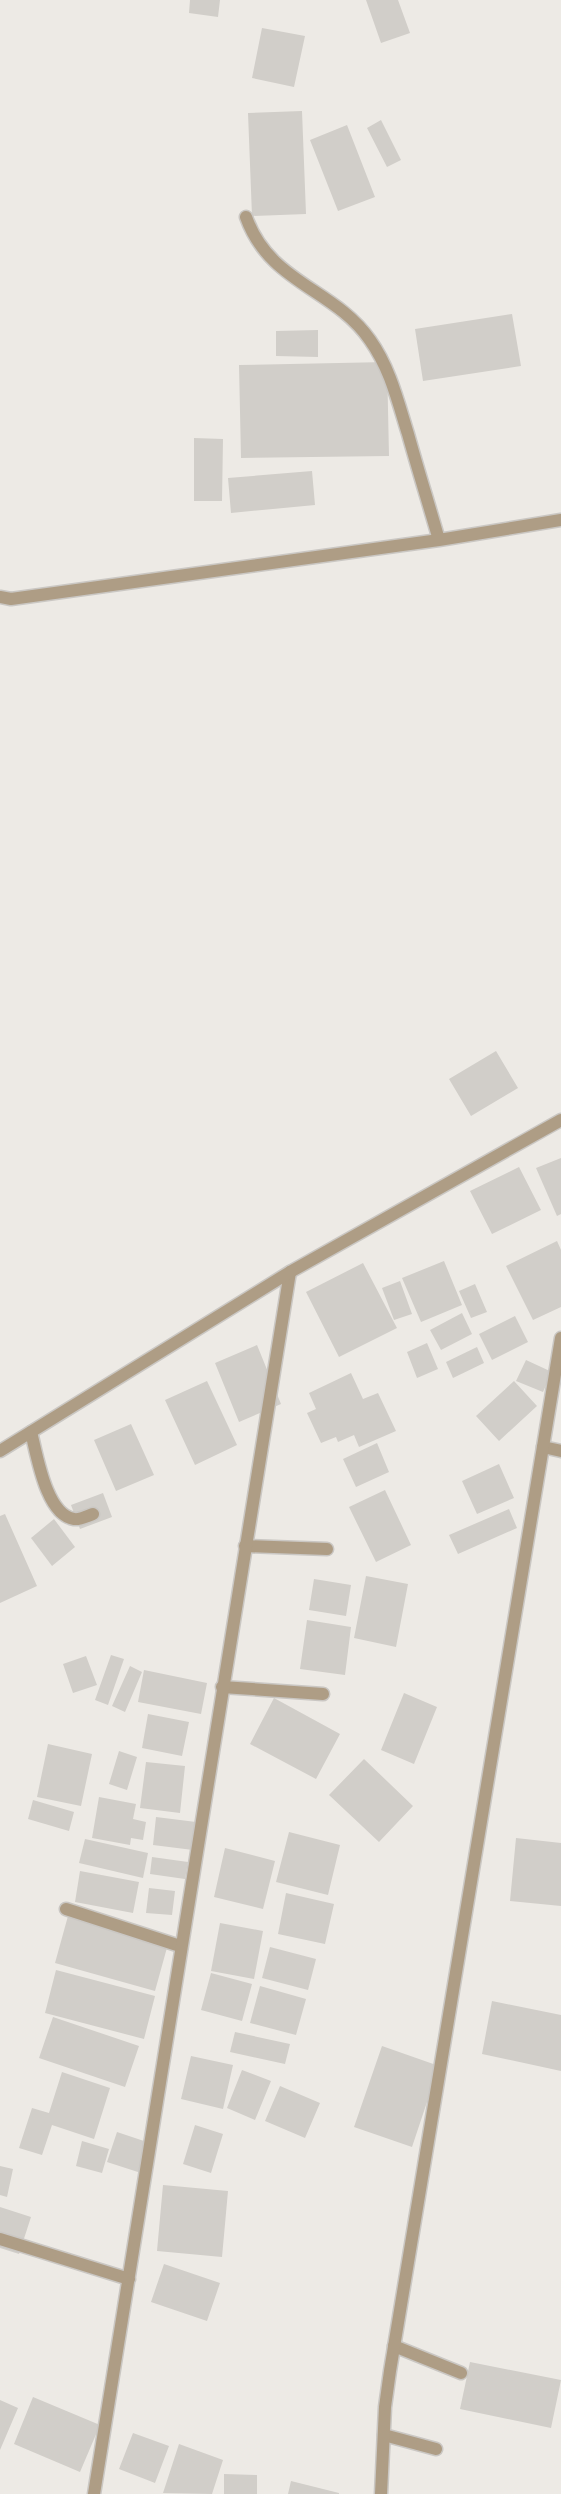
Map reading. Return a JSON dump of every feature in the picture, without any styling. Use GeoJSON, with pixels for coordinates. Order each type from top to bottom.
{"type":"FeatureCollection","features":[{"type":"Feature","properties":{"kind":"street"},"geometry":{"type":"LineString","coordinates":[[246,217],[252,235],[269,258],[345,313],[369,339],[383,362],[396,396],[439,540]]}},
{"type":"Feature","properties":{"kind":"street"},"geometry":{"type":"LineString","coordinates":[[0,597],[11,599],[439,540],[561,520]]}},
{"type":"Feature","properties":{"kind":"street"},"geometry":{"type":"LineString","coordinates":[[0,1451],[290,1272],[561,1120]]}},
{"type":"Feature","properties":{"kind":"street"},"geometry":{"type":"LineString","coordinates":[[94,2494],[180,1946],[290,1272]]}},
{"type":"Feature","properties":{"kind":"street"},"geometry":{"type":"LineString","coordinates":[[381,2494],[384,2435],[394,2346],[561,1338]]}},
{"type":"Feature","properties":{"kind":"street"},"geometry":{"type":"LineString","coordinates":[[31,1432],[52,1503],[63,1515],[76,1520],[93,1514]]}},
{"type":"Feature","properties":{"kind":"street"},"geometry":{"type":"LineString","coordinates":[[543,1448],[561,1451]]}},
{"type":"Feature","properties":{"kind":"street"},"geometry":{"type":"LineString","coordinates":[[245,1546],[327,1549]]}},
{"type":"Feature","properties":{"kind":"street"},"geometry":{"type":"LineString","coordinates":[[222,1687],[323,1694]]}},
{"type":"Feature","properties":{"kind":"street"},"geometry":{"type":"LineString","coordinates":[[66,1909],[180,1946]]}},
{"type":"Feature","properties":{"kind":"street"},"geometry":{"type":"LineString","coordinates":[[0,2239],[129,2279]]}},
{"type":"Feature","properties":{"kind":"street"},"geometry":{"type":"LineString","coordinates":[[394,2346],[461,2373]]}},
{"type":"Feature","properties":{"kind":"street"},"geometry":{"type":"LineString","coordinates":[[384,2435],[436,2449]]}},
{"type":"Feature","properties":{"kind":"building"},"geometry":{"type":"Polygon","coordinates":[[[190,0],[220,0],[218,17],[189,13],[190,0]]]}},
{"type":"Feature","properties":{"kind":"building"},"geometry":{"type":"Polygon","coordinates":[[[366,0],[398,0],[410,33],[381,43],[366,0]]]}},
{"type":"Feature","properties":{"kind":"building"},"geometry":{"type":"Polygon","coordinates":[[[262,28],[305,36],[294,87],[252,78],[262,28]]]}},
{"type":"Feature","properties":{"kind":"building"},"geometry":{"type":"Polygon","coordinates":[[[302,111],[306,214],[252,216],[248,113],[302,111]]]}},
{"type":"Feature","properties":{"kind":"building"},"geometry":{"type":"Polygon","coordinates":[[[381,120],[401,160],[387,167],[367,128],[381,120]]]}},
{"type":"Feature","properties":{"kind":"building"},"geometry":{"type":"Polygon","coordinates":[[[347,125],[375,197],[338,211],[310,140],[347,125]]]}},
{"type":"Feature","properties":{"kind":"building"},"geometry":{"type":"Polygon","coordinates":[[[512,314],[521,366],[423,381],[415,329],[512,314]]]}},
{"type":"Feature","properties":{"kind":"building"},"geometry":{"type":"Polygon","coordinates":[[[318,330],[318,357],[276,356],[276,331],[318,330]]]}},
{"type":"Feature","properties":{"kind":"building"},"geometry":{"type":"Polygon","coordinates":[[[387,362],[389,456],[241,458],[239,365],[387,362]]]}},
{"type":"Feature","properties":{"kind":"building"},"geometry":{"type":"Polygon","coordinates":[[[194,438],[223,439],[222,501],[194,501],[194,438]]]}},
{"type":"Feature","properties":{"kind":"building"},"geometry":{"type":"Polygon","coordinates":[[[312,471],[315,505],[231,513],[228,478],[312,471]]]}},
{"type":"Feature","properties":{"kind":"building"},"geometry":{"type":"Polygon","coordinates":[[[496,1051],[518,1088],[471,1116],[449,1079],[496,1051]]]}},
{"type":"Feature","properties":{"kind":"building"},"geometry":{"type":"Polygon","coordinates":[[[561,1158],[561,1214],[557,1216],[536,1168],[561,1158]]]}},
{"type":"Feature","properties":{"kind":"building"},"geometry":{"type":"Polygon","coordinates":[[[519,1167],[541,1210],[492,1234],[470,1191],[519,1167]]]}},
{"type":"Feature","properties":{"kind":"building"},"geometry":{"type":"Polygon","coordinates":[[[557,1241],[561,1250],[561,1307],[533,1320],[506,1266],[557,1241]]]}},
{"type":"Feature","properties":{"kind":"building"},"geometry":{"type":"Polygon","coordinates":[[[444,1261],[462,1305],[421,1322],[402,1278],[444,1261]]]}},
{"type":"Feature","properties":{"kind":"building"},"geometry":{"type":"Polygon","coordinates":[[[363,1263],[397,1328],[339,1357],[306,1292],[363,1263]]]}},
{"type":"Feature","properties":{"kind":"building"},"geometry":{"type":"Polygon","coordinates":[[[400,1281],[412,1314],[394,1320],[382,1288],[400,1281]]]}},
{"type":"Feature","properties":{"kind":"building"},"geometry":{"type":"Polygon","coordinates":[[[475,1284],[487,1312],[471,1318],[459,1291],[475,1284]]]}},
{"type":"Feature","properties":{"kind":"building"},"geometry":{"type":"Polygon","coordinates":[[[462,1313],[472,1334],[441,1350],[430,1330],[462,1313]]]}},
{"type":"Feature","properties":{"kind":"building"},"geometry":{"type":"Polygon","coordinates":[[[515,1316],[528,1342],[492,1360],[479,1334],[515,1316]]]}},
{"type":"Feature","properties":{"kind":"building"},"geometry":{"type":"Polygon","coordinates":[[[427,1343],[438,1369],[417,1378],[407,1352],[427,1343]]]}},
{"type":"Feature","properties":{"kind":"building"},"geometry":{"type":"Polygon","coordinates":[[[257,1345],[281,1404],[239,1422],[215,1363],[257,1345]]]}},
{"type":"Feature","properties":{"kind":"building"},"geometry":{"type":"Polygon","coordinates":[[[477,1347],[484,1363],[453,1378],[446,1362],[477,1347]]]}},
{"type":"Feature","properties":{"kind":"building"},"geometry":{"type":"Polygon","coordinates":[[[526,1360],[552,1372],[543,1392],[516,1381],[526,1360]]]}},
{"type":"Feature","properties":{"kind":"building"},"geometry":{"type":"Polygon","coordinates":[[[351,1373],[363,1399],[378,1393],[396,1431],[359,1447],[354,1435],[338,1442],[336,1437],[321,1443],[307,1413],[316,1409],[309,1393],[351,1373]]]}},
{"type":"Feature","properties":{"kind":"building"},"geometry":{"type":"Polygon","coordinates":[[[207,1381],[237,1445],[195,1465],[165,1400],[207,1381]]]}},
{"type":"Feature","properties":{"kind":"building"},"geometry":{"type":"Polygon","coordinates":[[[514,1381],[537,1406],[499,1441],[476,1416],[514,1381]]]}},
{"type":"Feature","properties":{"kind":"building"},"geometry":{"type":"Polygon","coordinates":[[[131,1424],[154,1475],[116,1491],[94,1440],[131,1424]]]}},
{"type":"Feature","properties":{"kind":"building"},"geometry":{"type":"Polygon","coordinates":[[[377,1443],[389,1472],[356,1487],[343,1459],[377,1443]]]}},
{"type":"Feature","properties":{"kind":"building"},"geometry":{"type":"Polygon","coordinates":[[[499,1464],[514,1498],[477,1514],[462,1481],[499,1464]]]}},
{"type":"Feature","properties":{"kind":"building"},"geometry":{"type":"Polygon","coordinates":[[[385,1490],[411,1545],[376,1562],[349,1507],[385,1490]]]}},
{"type":"Feature","properties":{"kind":"building"},"geometry":{"type":"Polygon","coordinates":[[[103,1493],[112,1517],[80,1529],[71,1505],[103,1493]]]}},
{"type":"Feature","properties":{"kind":"building"},"geometry":{"type":"Polygon","coordinates":[[[509,1509],[517,1528],[458,1554],[449,1535],[509,1509]]]}},
{"type":"Feature","properties":{"kind":"building"},"geometry":{"type":"Polygon","coordinates":[[[5,1514],[37,1586],[0,1603],[0,1516],[5,1514]]]}},
{"type":"Feature","properties":{"kind":"building"},"geometry":{"type":"Polygon","coordinates":[[[54,1519],[75,1547],[52,1566],[31,1538],[54,1519]]]}},
{"type":"Feature","properties":{"kind":"building"},"geometry":{"type":"Polygon","coordinates":[[[366,1576],[408,1584],[396,1647],[354,1638],[366,1576]]]}},
{"type":"Feature","properties":{"kind":"building"},"geometry":{"type":"Polygon","coordinates":[[[314,1579],[351,1585],[346,1616],[309,1610],[314,1579]]]}},
{"type":"Feature","properties":{"kind":"building"},"geometry":{"type":"Polygon","coordinates":[[[307,1620],[351,1627],[345,1675],[300,1669],[307,1620]]]}},
{"type":"Feature","properties":{"kind":"building"},"geometry":{"type":"Polygon","coordinates":[[[111,1655],[124,1659],[108,1705],[95,1700],[111,1655]]]}},
{"type":"Feature","properties":{"kind":"building"},"geometry":{"type":"Polygon","coordinates":[[[86,1656],[97,1685],[73,1693],[63,1664],[86,1656]]]}},
{"type":"Feature","properties":{"kind":"building"},"geometry":{"type":"Polygon","coordinates":[[[130,1666],[142,1672],[125,1712],[112,1706],[130,1666]]]}},
{"type":"Feature","properties":{"kind":"building"},"geometry":{"type":"Polygon","coordinates":[[[144,1670],[207,1683],[201,1714],[138,1702],[144,1670]]]}},
{"type":"Feature","properties":{"kind":"building"},"geometry":{"type":"Polygon","coordinates":[[[404,1693],[437,1707],[414,1764],[381,1750],[404,1693]]]}},
{"type":"Feature","properties":{"kind":"building"},"geometry":{"type":"Polygon","coordinates":[[[274,1698],[340,1734],[316,1779],[250,1744],[274,1698]]]}},
{"type":"Feature","properties":{"kind":"building"},"geometry":{"type":"Polygon","coordinates":[[[148,1714],[189,1722],[182,1756],[142,1748],[148,1714]]]}},
{"type":"Feature","properties":{"kind":"building"},"geometry":{"type":"Polygon","coordinates":[[[48,1744],[92,1754],[81,1806],[37,1797],[48,1744]]]}},
{"type":"Feature","properties":{"kind":"building"},"geometry":{"type":"Polygon","coordinates":[[[119,1751],[137,1757],[127,1790],[109,1784],[119,1751]]]}},
{"type":"Feature","properties":{"kind":"building"},"geometry":{"type":"Polygon","coordinates":[[[364,1759],[413,1806],[379,1842],[329,1795],[364,1759]]]}},
{"type":"Feature","properties":{"kind":"building"},"geometry":{"type":"Polygon","coordinates":[[[146,1762],[185,1766],[180,1813],[140,1808],[146,1762]]]}},
{"type":"Feature","properties":{"kind":"building"},"geometry":{"type":"Polygon","coordinates":[[[99,1797],[136,1804],[133,1819],[146,1822],[143,1840],[131,1838],[130,1845],[92,1838],[99,1797]]]}},
{"type":"Feature","properties":{"kind":"building"},"geometry":{"type":"Polygon","coordinates":[[[33,1800],[74,1812],[69,1831],[28,1819],[33,1800]]]}},
{"type":"Feature","properties":{"kind":"building"},"geometry":{"type":"Polygon","coordinates":[[[156,1817],[196,1822],[193,1850],[153,1845],[156,1817]]]}},
{"type":"Feature","properties":{"kind":"building"},"geometry":{"type":"Polygon","coordinates":[[[289,1832],[340,1845],[328,1895],[276,1882],[289,1832]]]}},
{"type":"Feature","properties":{"kind":"building"},"geometry":{"type":"Polygon","coordinates":[[[516,1838],[561,1843],[561,1906],[510,1901],[516,1838]]]}},
{"type":"Feature","properties":{"kind":"building"},"geometry":{"type":"Polygon","coordinates":[[[85,1839],[148,1853],[143,1878],[79,1863],[85,1839]]]}},
{"type":"Feature","properties":{"kind":"building"},"geometry":{"type":"Polygon","coordinates":[[[225,1848],[275,1861],[263,1909],[214,1897],[225,1848]]]}},
{"type":"Feature","properties":{"kind":"building"},"geometry":{"type":"Polygon","coordinates":[[[152,1857],[188,1862],[185,1879],[150,1874],[152,1857]]]}},
{"type":"Feature","properties":{"kind":"building"},"geometry":{"type":"Polygon","coordinates":[[[80,1871],[139,1882],[133,1913],[75,1902],[80,1871]]]}},
{"type":"Feature","properties":{"kind":"building"},"geometry":{"type":"Polygon","coordinates":[[[149,1888],[175,1891],[172,1915],[146,1913],[149,1888]]]}},
{"type":"Feature","properties":{"kind":"building"},"geometry":{"type":"Polygon","coordinates":[[[286,1893],[334,1904],[325,1944],[278,1934],[286,1893]]]}},
{"type":"Feature","properties":{"kind":"building"},"geometry":{"type":"Polygon","coordinates":[[[68,1916],[168,1944],[155,1991],[55,1963],[68,1916]]]}},
{"type":"Feature","properties":{"kind":"building"},"geometry":{"type":"Polygon","coordinates":[[[220,1923],[263,1931],[254,1979],[211,1971],[220,1923]]]}},
{"type":"Feature","properties":{"kind":"building"},"geometry":{"type":"Polygon","coordinates":[[[270,1947],[316,1959],[308,1990],[262,1978],[270,1947]]]}},
{"type":"Feature","properties":{"kind":"building"},"geometry":{"type":"Polygon","coordinates":[[[56,1970],[155,1996],[144,2039],[45,2013],[56,1970]]]}},
{"type":"Feature","properties":{"kind":"building"},"geometry":{"type":"Polygon","coordinates":[[[211,1973],[252,1984],[242,2021],[201,2010],[211,1973]]]}},
{"type":"Feature","properties":{"kind":"building"},"geometry":{"type":"Polygon","coordinates":[[[260,1986],[306,1999],[296,2035],[250,2023],[260,1986]]]}},
{"type":"Feature","properties":{"kind":"building"},"geometry":{"type":"Polygon","coordinates":[[[492,2001],[561,2015],[561,2071],[482,2054],[492,2001]]]}},
{"type":"Feature","properties":{"kind":"building"},"geometry":{"type":"Polygon","coordinates":[[[53,2017],[139,2046],[125,2087],[39,2058],[53,2017]]]}},
{"type":"Feature","properties":{"kind":"building"},"geometry":{"type":"Polygon","coordinates":[[[235,2032],[290,2044],[285,2064],[230,2052],[235,2032]]]}},
{"type":"Feature","properties":{"kind":"building"},"geometry":{"type":"Polygon","coordinates":[[[382,2046],[439,2066],[412,2147],[354,2127],[382,2046]]]}},
{"type":"Feature","properties":{"kind":"building"},"geometry":{"type":"Polygon","coordinates":[[[191,2056],[233,2065],[223,2109],[181,2099],[191,2056]]]}},
{"type":"Feature","properties":{"kind":"building"},"geometry":{"type":"Polygon","coordinates":[[[242,2070],[271,2081],[255,2120],[227,2108],[242,2070]]]}},
{"type":"Feature","properties":{"kind":"building"},"geometry":{"type":"Polygon","coordinates":[[[62,2072],[110,2088],[94,2139],[52,2125],[42,2155],[19,2148],[32,2108],[49,2113],[62,2072]]]}},
{"type":"Feature","properties":{"kind":"building"},"geometry":{"type":"Polygon","coordinates":[[[280,2086],[320,2103],[305,2138],[265,2121],[280,2086]]]}},
{"type":"Feature","properties":{"kind":"building"},"geometry":{"type":"Polygon","coordinates":[[[195,2125],[223,2134],[211,2173],[183,2164],[195,2125]]]}},
{"type":"Feature","properties":{"kind":"building"},"geometry":{"type":"Polygon","coordinates":[[[117,2132],[150,2143],[141,2173],[107,2162],[117,2132]]]}},
{"type":"Feature","properties":{"kind":"building"},"geometry":{"type":"Polygon","coordinates":[[[82,2141],[109,2149],[102,2173],[76,2166],[82,2141]]]}},
{"type":"Feature","properties":{"kind":"building"},"geometry":{"type":"Polygon","coordinates":[[[0,2166],[13,2169],[7,2197],[0,2195],[0,2166]]]}},
{"type":"Feature","properties":{"kind":"building"},"geometry":{"type":"Polygon","coordinates":[[[163,2185],[228,2191],[222,2257],[157,2251],[163,2185]]]}},
{"type":"Feature","properties":{"kind":"building"},"geometry":{"type":"Polygon","coordinates":[[[0,2207],[31,2217],[19,2254],[0,2248],[0,2207]]]}},
{"type":"Feature","properties":{"kind":"building"},"geometry":{"type":"Polygon","coordinates":[[[164,2264],[220,2283],[207,2321],[151,2302],[164,2264]]]}},
{"type":"Feature","properties":{"kind":"building"},"geometry":{"type":"Polygon","coordinates":[[[470,2362],[561,2380],[551,2428],[460,2409],[470,2362]]]}},
{"type":"Feature","properties":{"kind":"building"},"geometry":{"type":"Polygon","coordinates":[[[33,2397],[100,2425],[80,2472],[14,2444],[33,2397]]]}},
{"type":"Feature","properties":{"kind":"building"},"geometry":{"type":"Polygon","coordinates":[[[0,2400],[18,2408],[0,2450],[0,2400]]]}},
{"type":"Feature","properties":{"kind":"building"},"geometry":{"type":"Polygon","coordinates":[[[133,2433],[169,2446],[155,2483],[119,2469],[133,2433]]]}},
{"type":"Feature","properties":{"kind":"building"},"geometry":{"type":"Polygon","coordinates":[[[179,2444],[223,2460],[212,2494],[163,2493],[179,2444]]]}},
{"type":"Feature","properties":{"kind":"building"},"geometry":{"type":"Polygon","coordinates":[[[224,2474],[257,2475],[257,2494],[224,2494],[224,2474]]]}},
{"type":"Feature","properties":{"kind":"building"},"geometry":{"type":"Polygon","coordinates":[[[291,2481],[339,2493],[339,2494],[288,2494],[291,2481]]]}}]}
